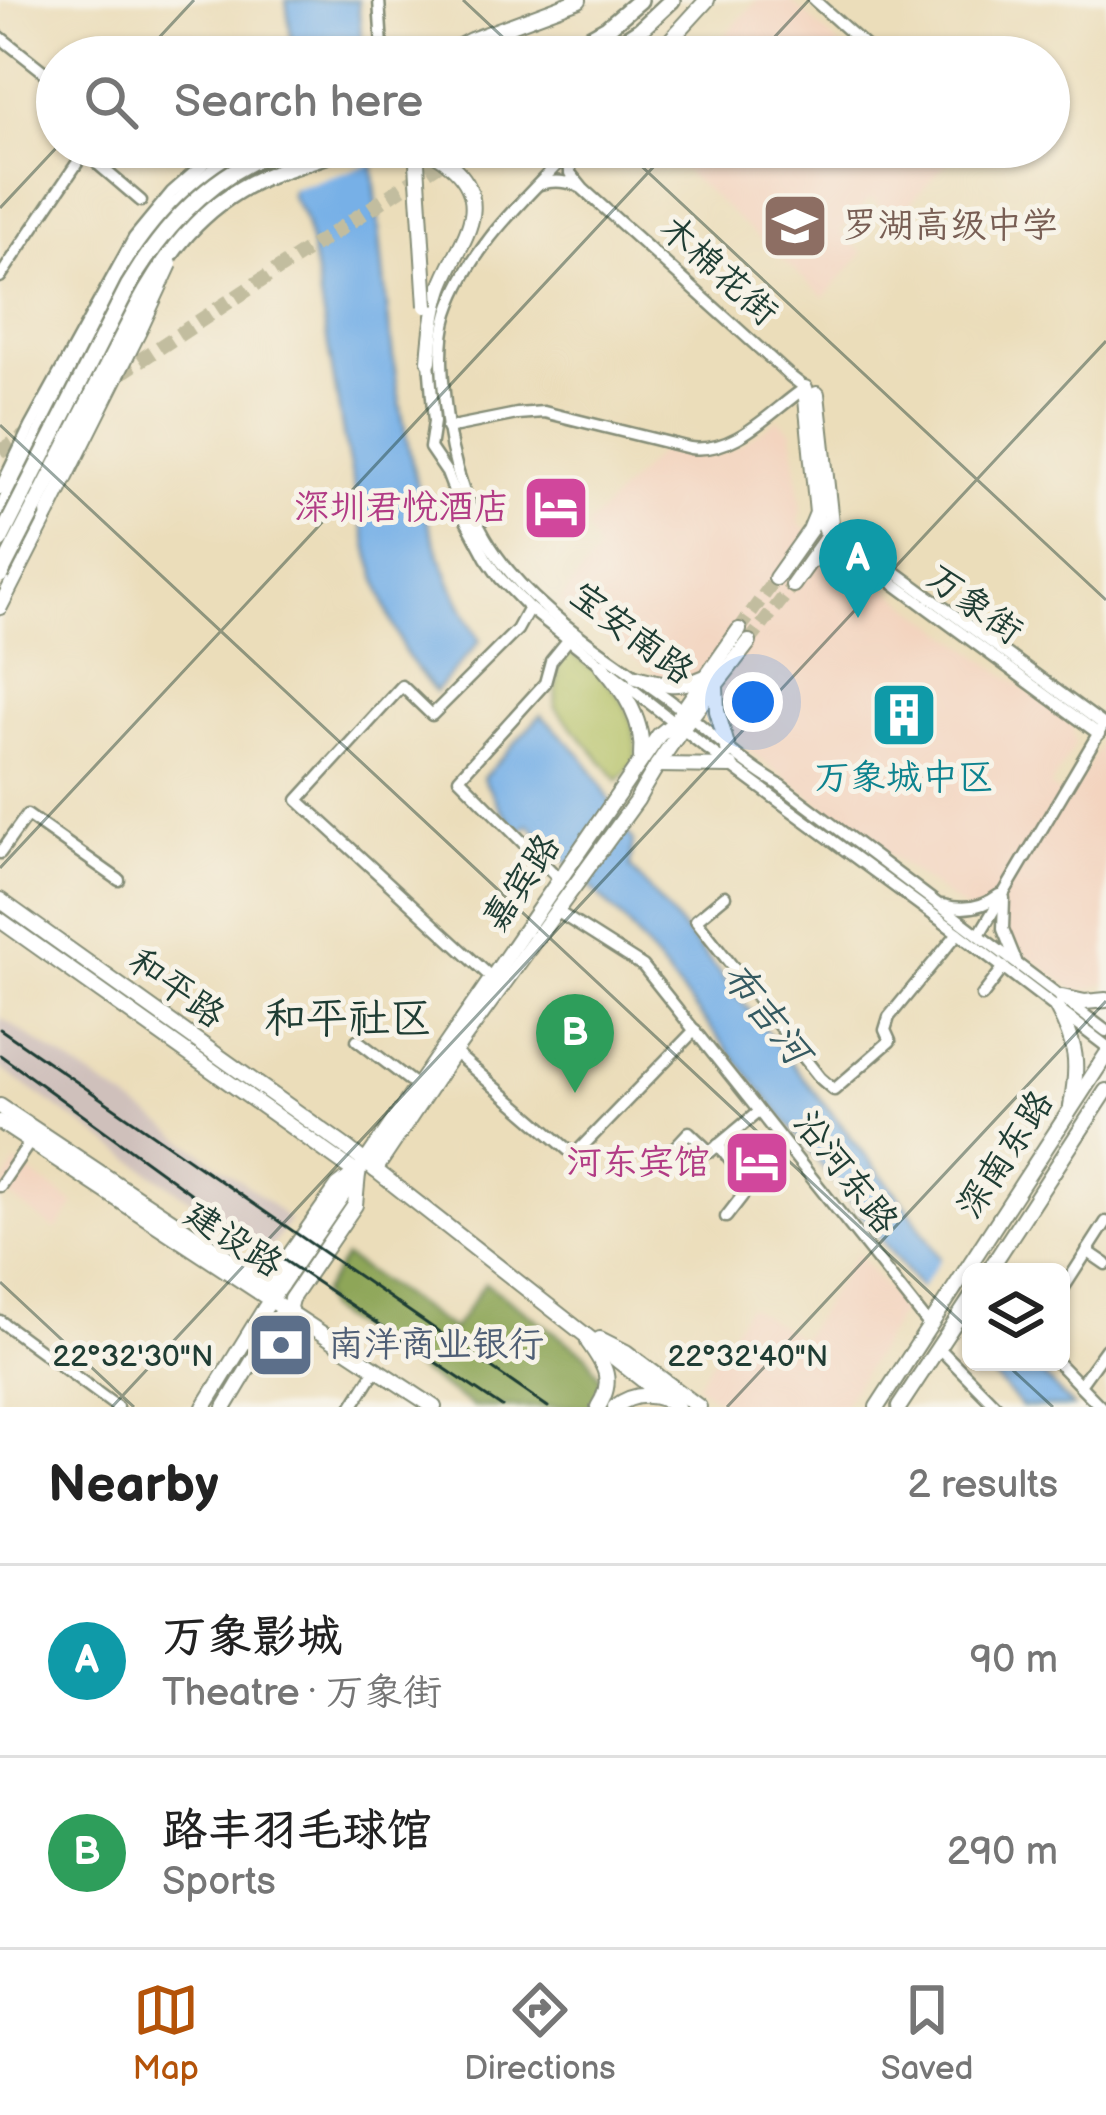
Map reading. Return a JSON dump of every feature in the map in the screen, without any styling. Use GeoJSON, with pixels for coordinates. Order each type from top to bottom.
{"type":"FeatureCollection","features":[{"type":"Feature","properties":{"kind":"highway"},"geometry":{"type":"LineString","coordinates":[[593,36],[640,0]]}},
{"type":"Feature","properties":{"kind":"highway"},"geometry":{"type":"LineString","coordinates":[[630,36],[672,0]]}},
{"type":"Feature","properties":{"kind":"highway"},"geometry":{"type":"LineString","coordinates":[[0,540],[148,253],[188,207],[239,168]]}},
{"type":"Feature","properties":{"kind":"highway"},"geometry":{"type":"LineString","coordinates":[[0,575],[148,287],[192,227],[234,191],[289,168]]}},
{"type":"Feature","properties":{"kind":"main road"},"geometry":{"type":"LineString","coordinates":[[674,36],[707,0]]}},
{"type":"Feature","properties":{"kind":"main road"},"geometry":{"type":"LineString","coordinates":[[462,36],[568,1]]}},
{"type":"Feature","properties":{"kind":"main road"},"geometry":{"type":"LineString","coordinates":[[481,36],[568,1]]}},
{"type":"Feature","properties":{"kind":"main road"},"geometry":{"type":"LineString","coordinates":[[0,513],[127,266],[147,235],[208,168]]}},
{"type":"Feature","properties":{"kind":"main road"},"geometry":{"type":"LineString","coordinates":[[417,168],[430,361]]}},
{"type":"Feature","properties":{"kind":"main road"},"geometry":{"type":"LineString","coordinates":[[430,361],[438,298],[469,229],[473,207],[468,186],[453,168]]}},
{"type":"Feature","properties":{"kind":"main road"},"geometry":{"type":"LineString","coordinates":[[0,607],[170,262],[192,227]]}},
{"type":"Feature","properties":{"kind":"main road"},"geometry":{"type":"LineString","coordinates":[[811,391],[821,522],[797,578],[826,552],[855,555]]}},
{"type":"Feature","properties":{"kind":"main road"},"geometry":{"type":"LineString","coordinates":[[776,578],[821,522]]}},
{"type":"Feature","properties":{"kind":"main road","name":"嘉宾路"},"geometry":{"type":"LineString","coordinates":[[204,1407],[279,1280],[558,912],[638,800],[682,721],[744,636]]}},
{"type":"Feature","properties":{"kind":"main road"},"geometry":{"type":"LineString","coordinates":[[602,666],[630,704],[641,736],[639,764]]}},
{"type":"Feature","properties":{"kind":"main road"},"geometry":{"type":"LineString","coordinates":[[637,677],[676,686],[712,679],[730,759],[657,765]]}},
{"type":"Feature","properties":{"kind":"main road","name":"嘉宾路"},"geometry":{"type":"LineString","coordinates":[[225,1407],[279,1318],[291,1313],[291,1299],[356,1205],[366,1169],[418,1087],[659,735],[682,721]]}},
{"type":"Feature","properties":{"kind":"main road","name":"和平路"},"geometry":{"type":"LineString","coordinates":[[0,900],[366,1169],[673,1404]]}},
{"type":"Feature","properties":{"kind":"main road","name":"和平路"},"geometry":{"type":"LineString","coordinates":[[0,920],[366,1169]]}},
{"type":"Feature","properties":{"kind":"main road"},"geometry":{"type":"LineString","coordinates":[[1070,1112],[1076,1057],[1059,1002],[1106,1000]]}},
{"type":"Feature","properties":{"kind":"main road","name":"深南东路"},"geometry":{"type":"LineString","coordinates":[[878,1404],[1106,1055]]}},
{"type":"Feature","properties":{"kind":"main road","name":"深南东路"},"geometry":{"type":"LineString","coordinates":[[994,1263],[1106,1091]]}},
{"type":"Feature","properties":{"kind":"main road","name":"建设路"},"geometry":{"type":"LineString","coordinates":[[0,1106],[259,1278],[274,1287],[279,1280]]}},
{"type":"Feature","properties":{"kind":"main road"},"geometry":{"type":"LineString","coordinates":[[1088,1120],[1106,1110]]}},
{"type":"Feature","properties":{"kind":"main road","name":"建设路"},"geometry":{"type":"LineString","coordinates":[[0,1122],[434,1407]]}},
{"type":"Feature","properties":{"kind":"main road"},"geometry":{"type":"LineString","coordinates":[[899,1407],[962,1311]]}},
{"type":"Feature","properties":{"kind":"main road"},"geometry":{"type":"LineString","coordinates":[[578,1330],[605,1369],[608,1386],[598,1407]]}},
{"type":"Feature","properties":{"kind":"main road"},"geometry":{"type":"LineString","coordinates":[[578,1330],[618,1347],[699,1407]]}},
{"type":"Feature","properties":{"kind":"main road"},"geometry":{"type":"LineString","coordinates":[[615,1407],[636,1396],[673,1404]]}},
{"type":"Feature","properties":{"kind":"street"},"geometry":{"type":"LineString","coordinates":[[379,0],[381,36]]}},
{"type":"Feature","properties":{"kind":"street"},"geometry":{"type":"LineString","coordinates":[[814,0],[854,36]]}},
{"type":"Feature","properties":{"kind":"street"},"geometry":{"type":"LineString","coordinates":[[0,37],[36,65]]}},
{"type":"Feature","properties":{"kind":"street"},"geometry":{"type":"LineString","coordinates":[[0,277],[75,168]]}},
{"type":"Feature","properties":{"kind":"street"},"geometry":{"type":"LineString","coordinates":[[102,168],[141,201]]}},
{"type":"Feature","properties":{"kind":"street"},"geometry":{"type":"LineString","coordinates":[[0,489],[124,253],[162,202],[198,168]]}},
{"type":"Feature","properties":{"kind":"street","name":"宝安南路"},"geometry":{"type":"LineString","coordinates":[[554,168],[480,253],[448,314],[442,363],[447,428],[472,509],[508,571],[538,601],[637,677],[682,721]]}},
{"type":"Feature","properties":{"kind":"street","name":"木棉花街"},"geometry":{"type":"LineString","coordinates":[[570,168],[583,189],[811,391]]}},
{"type":"Feature","properties":{"kind":"street"},"geometry":{"type":"LineString","coordinates":[[538,185],[552,181],[583,189]]}},
{"type":"Feature","properties":{"kind":"street","name":"宝安南路"},"geometry":{"type":"LineString","coordinates":[[430,361],[434,422],[430,448],[447,473],[486,558],[508,587],[602,666],[682,721],[958,933],[1106,1031]]}},
{"type":"Feature","properties":{"kind":"street"},"geometry":{"type":"LineString","coordinates":[[447,428],[544,412],[708,450],[734,440],[811,391]]}},
{"type":"Feature","properties":{"kind":"street","name":"万象街"},"geometry":{"type":"LineString","coordinates":[[821,522],[855,555],[1103,727]]}},
{"type":"Feature","properties":{"kind":"street","name":"万象街"},"geometry":{"type":"LineString","coordinates":[[821,522],[1103,727]]}},
{"type":"Feature","properties":{"kind":"street"},"geometry":{"type":"LineString","coordinates":[[0,555],[20,569]]}},
{"type":"Feature","properties":{"kind":"street"},"geometry":{"type":"LineString","coordinates":[[493,979],[298,800],[402,686],[432,715],[518,630],[530,608]]}},
{"type":"Feature","properties":{"kind":"street"},"geometry":{"type":"LineString","coordinates":[[564,874],[459,778],[545,683],[551,661],[569,639]]}},
{"type":"Feature","properties":{"kind":"street"},"geometry":{"type":"LineString","coordinates":[[980,935],[1103,727]]}},
{"type":"Feature","properties":{"kind":"street","name":"宝安南路"},"geometry":{"type":"LineString","coordinates":[[730,759],[780,785],[980,935],[1106,1046]]}},
{"type":"Feature","properties":{"kind":"street"},"geometry":{"type":"LineString","coordinates":[[0,853],[27,815],[119,880]]}},
{"type":"Feature","properties":{"kind":"street"},"geometry":{"type":"LineString","coordinates":[[936,903],[979,906],[1010,884]]}},
{"type":"Feature","properties":{"kind":"street"},"geometry":{"type":"LineString","coordinates":[[1010,884],[1002,922],[1020,966]]}},
{"type":"Feature","properties":{"kind":"street"},"geometry":{"type":"LineString","coordinates":[[724,896],[696,920],[834,1090],[890,1041],[885,1030],[889,1017],[958,933]]}},
{"type":"Feature","properties":{"kind":"street","name":"沿河东路"},"geometry":{"type":"LineString","coordinates":[[558,912],[638,962],[932,1323]]}},
{"type":"Feature","properties":{"kind":"street"},"geometry":{"type":"LineString","coordinates":[[982,996],[1004,967]]}},
{"type":"Feature","properties":{"kind":"street"},"geometry":{"type":"LineString","coordinates":[[454,1052],[574,1155],[694,1030]]}},
{"type":"Feature","properties":{"kind":"street"},"geometry":{"type":"LineString","coordinates":[[357,1040],[418,1087]]}},
{"type":"Feature","properties":{"kind":"street"},"geometry":{"type":"LineString","coordinates":[[664,1159],[689,1132],[710,1152],[758,1112]]}},
{"type":"Feature","properties":{"kind":"street"},"geometry":{"type":"LineString","coordinates":[[0,1186],[30,1142]]}},
{"type":"Feature","properties":{"kind":"street"},"geometry":{"type":"LineString","coordinates":[[718,1145],[750,1186],[726,1217]]}},
{"type":"Feature","properties":{"kind":"street"},"geometry":{"type":"LineString","coordinates":[[1070,1278],[1106,1222]]}},
{"type":"Feature","properties":{"kind":"street"},"geometry":{"type":"LineString","coordinates":[[1087,1251],[1106,1264]]}},
{"type":"Feature","properties":{"kind":"street"},"geometry":{"type":"LineString","coordinates":[[0,1321],[117,1407]]}},
{"type":"Feature","properties":{"kind":"street"},"geometry":{"type":"LineString","coordinates":[[942,1341],[997,1407]]}},
{"type":"Feature","properties":{"kind":"street"},"geometry":{"type":"LineString","coordinates":[[1080,1385],[1106,1349]]}},
{"type":"Feature","properties":{"kind":"street"},"geometry":{"type":"LineString","coordinates":[[352,1407],[376,1369]]}},
{"type":"Feature","properties":{"kind":"street"},"geometry":{"type":"LineString","coordinates":[[1067,1371],[1101,1407]]}},
{"type":"Feature","properties":{"kind":"shaded area"},"geometry":{"type":"Polygon","coordinates":[[[757,0],[790,0],[830,36],[724,36],[757,0]]]}},
{"type":"Feature","properties":{"kind":"shaded area","name":"罗湖高级中学"},"geometry":{"type":"Polygon","coordinates":[[[681,168],[942,168],[895,220],[870,198],[840,232],[863,253],[824,297],[681,168]]]}},
{"type":"Feature","properties":{"kind":"shaded area"},"geometry":{"type":"Polygon","coordinates":[[[778,419],[792,431],[799,524],[1072,724],[1075,745],[1050,787],[1069,798],[1106,735],[1106,984],[1077,992],[739,744],[559,602],[597,552],[586,527],[660,451],[716,456],[778,419]]]}},
{"type":"Feature","properties":{"kind":"shaded area"},"geometry":{"type":"Polygon","coordinates":[[[0,1017],[152,1117],[290,1220],[267,1253],[0,1068],[0,1017]]]}},
{"type":"Feature","properties":{"kind":"shaded area"},"geometry":{"type":"Polygon","coordinates":[[[16,1163],[75,1204],[56,1230],[0,1190],[16,1163]]]}},
{"type":"Feature","properties":{"kind":"shaded area"},"geometry":{"type":"Polygon","coordinates":[[[857,1253],[903,1310],[842,1407],[728,1407],[696,1385],[748,1306],[801,1339],[857,1253]]]}},
{"type":"Feature","properties":{"kind":"green space"},"geometry":{"type":"Polygon","coordinates":[[[568,650],[609,684],[633,724],[636,762],[618,780],[555,707],[560,656],[568,650]]]}},
{"type":"Feature","properties":{"kind":"green space"},"geometry":{"type":"Polygon","coordinates":[[[345,1257],[453,1330],[485,1283],[587,1355],[601,1380],[600,1392],[591,1407],[473,1407],[327,1310],[321,1294],[345,1257]]]}},
{"type":"Feature","properties":{"kind":"water"},"geometry":{"type":"Polygon","coordinates":[[[286,0],[358,0],[361,36],[291,36],[286,0]]]}},
{"type":"Feature","properties":{"kind":"water"},"geometry":{"type":"Polygon","coordinates":[[[296,168],[373,168],[390,337],[412,463],[451,584],[480,641],[435,692],[406,655],[370,557],[344,439],[311,245],[303,215],[291,195],[296,168]]]}},
{"type":"Feature","properties":{"kind":"water"},"geometry":{"type":"Polygon","coordinates":[[[541,715],[582,756],[633,842],[630,867],[907,1207],[962,1285],[962,1340],[626,923],[529,824],[520,832],[483,778],[541,715]]]}},
{"type":"Feature","properties":{"kind":"water"},"geometry":{"type":"Polygon","coordinates":[[[988,1371],[1039,1371],[1073,1407],[1022,1407],[988,1371]]]}},
{"type":"Feature","properties":{"kind":"pier"},"geometry":{"type":"Polygon","coordinates":[[[290,168],[360,168],[286,191],[290,168]]]}},
{"type":"Feature","properties":{"kind":"pier"},"geometry":{"type":"Polygon","coordinates":[[[944,1253],[962,1275],[962,1349],[917,1294],[944,1253]]]}},
{"type":"Feature","properties":{"kind":"tunnel"},"geometry":{"type":"LineString","coordinates":[[63,411],[432,168]]}},
{"type":"Feature","properties":{"kind":"tunnel"},"geometry":{"type":"LineString","coordinates":[[0,452],[33,431]]}},
{"type":"Feature","properties":{"kind":"tunnel"},"geometry":{"type":"LineString","coordinates":[[739,630],[776,578]]}},
{"type":"Feature","properties":{"kind":"tunnel"},"geometry":{"type":"LineString","coordinates":[[749,642],[793,585]]}},
{"type":"Feature","properties":{"kind":"railway"},"geometry":{"type":"LineString","coordinates":[[0,1029],[548,1407]]}},
{"type":"Feature","properties":{"kind":"railway"},"geometry":{"type":"LineString","coordinates":[[0,1055],[269,1250],[502,1407]]}},
{"type":"Feature","properties":{"kind":"place","name":"罗湖高级中学"},"geometry":{"type":"Point","coordinates":[795,226]}},
{"type":"Feature","properties":{"kind":"place","name":"深圳君悦酒店"},"geometry":{"type":"Point","coordinates":[556,508]}},
{"type":"Feature","properties":{"kind":"place","name":"万象影城"},"geometry":{"type":"Point","coordinates":[858,618]}},
{"type":"Feature","properties":{"kind":"place","name":"万象城中区"},"geometry":{"type":"Point","coordinates":[904,715]}},
{"type":"Feature","properties":{"kind":"place","name":"路丰羽毛球馆"},"geometry":{"type":"Point","coordinates":[575,1093]}},
{"type":"Feature","properties":{"kind":"place","name":"河东宾馆"},"geometry":{"type":"Point","coordinates":[757,1163]}},
{"type":"Feature","properties":{"kind":"place","name":"南洋商业银行"},"geometry":{"type":"Point","coordinates":[281,1345]}},
{"type":"Feature","properties":{"kind":"district","name":"和平社区"},"geometry":{"type":"Point","coordinates":[348,1019]}},
{"type":"Feature","properties":{"kind":"water label","name":"布吉河"},"geometry":{"type":"Point","coordinates":[765,1014]}}]}
